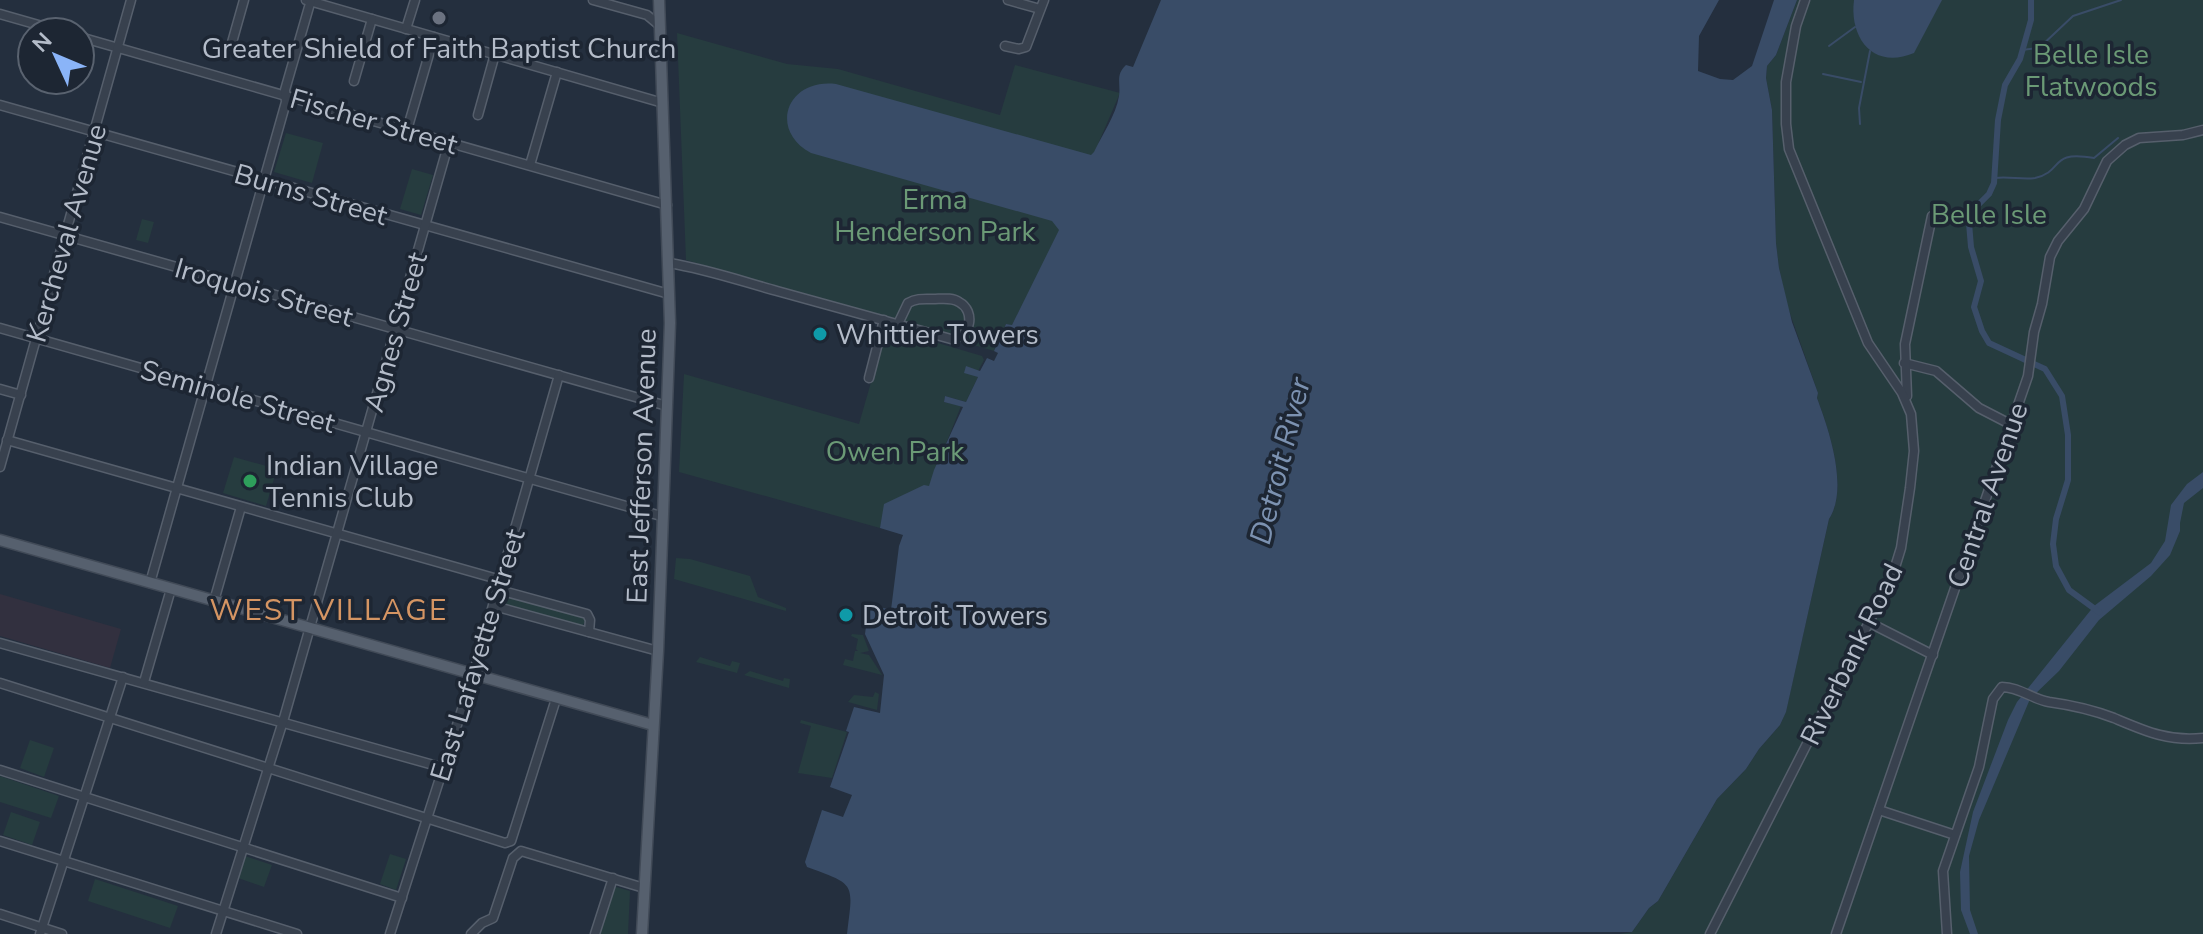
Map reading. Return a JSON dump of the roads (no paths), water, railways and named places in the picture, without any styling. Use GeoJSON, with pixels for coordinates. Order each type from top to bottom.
{"type":"FeatureCollection","features":[{"type":"Feature","properties":{"kind":"main road","name":"East Jefferson Avenue"},"geometry":{"type":"LineString","coordinates":[[642,934],[658,651],[667,406],[669,263],[659,0]]}},
{"type":"Feature","properties":{"kind":"main road"},"geometry":{"type":"LineString","coordinates":[[0,540],[653,725]]}},
{"type":"Feature","properties":{"kind":"street","name":"Kercheval Avenue"},"geometry":{"type":"LineString","coordinates":[[0,465],[131,0]]}},
{"type":"Feature","properties":{"kind":"street"},"geometry":{"type":"LineString","coordinates":[[231,46],[244,0]]}},
{"type":"Feature","properties":{"kind":"street"},"geometry":{"type":"LineString","coordinates":[[150,583],[286,102],[309,0],[663,103]]}},
{"type":"Feature","properties":{"kind":"street"},"geometry":{"type":"LineString","coordinates":[[406,29],[415,0]]}},
{"type":"Feature","properties":{"kind":"street"},"geometry":{"type":"LineString","coordinates":[[593,0],[647,15],[659,25]]}},
{"type":"Feature","properties":{"kind":"street"},"geometry":{"type":"LineString","coordinates":[[1005,46],[1026,47],[1042,5],[1008,0]]}},
{"type":"Feature","properties":{"kind":"street","name":"Riverbank Road"},"geometry":{"type":"LineString","coordinates":[[1710,934],[1870,623],[1897,563],[1907,514],[1914,451],[1913,426],[1907,401],[1868,343],[1789,149],[1786,82],[1793,37],[1805,0]]}},
{"type":"Feature","properties":{"kind":"street"},"geometry":{"type":"LineString","coordinates":[[354,81],[372,19]]}},
{"type":"Feature","properties":{"kind":"street"},"geometry":{"type":"LineString","coordinates":[[407,130],[434,37]]}},
{"type":"Feature","properties":{"kind":"street","name":"Fischer Street"},"geometry":{"type":"LineString","coordinates":[[96,42],[667,205]]}},
{"type":"Feature","properties":{"kind":"street"},"geometry":{"type":"LineString","coordinates":[[478,115],[495,54]]}},
{"type":"Feature","properties":{"kind":"street"},"geometry":{"type":"LineString","coordinates":[[530,165],[557,72]]}},
{"type":"Feature","properties":{"kind":"street","name":"Burns Street"},"geometry":{"type":"LineString","coordinates":[[0,105],[669,294]]}},
{"type":"Feature","properties":{"kind":"street","name":"Central Avenue"},"geometry":{"type":"LineString","coordinates":[[1836,934],[2028,376],[2050,257],[2058,241],[2084,209],[2107,161],[2118,150],[2139,138],[2183,135],[2203,130]]}},
{"type":"Feature","properties":{"kind":"street","name":"Agnes Street"},"geometry":{"type":"LineString","coordinates":[[216,934],[283,722],[449,142]]}},
{"type":"Feature","properties":{"kind":"street"},"geometry":{"type":"LineString","coordinates":[[1907,401],[1904,363],[1908,324],[1932,216]]}},
{"type":"Feature","properties":{"kind":"street","name":"Iroquois Street"},"geometry":{"type":"LineString","coordinates":[[0,217],[667,406]]}},
{"type":"Feature","properties":{"kind":"street"},"geometry":{"type":"LineString","coordinates":[[669,263],[707,271],[898,324],[955,339],[967,329],[969,316],[965,307],[956,300],[919,299],[908,303],[898,324]]}},
{"type":"Feature","properties":{"kind":"street"},"geometry":{"type":"LineString","coordinates":[[869,378],[884,320]]}},
{"type":"Feature","properties":{"kind":"street","name":"Seminole Street"},"geometry":{"type":"LineString","coordinates":[[0,328],[661,516]]}},
{"type":"Feature","properties":{"kind":"street"},"geometry":{"type":"LineString","coordinates":[[1904,363],[1936,371],[1979,408],[2012,425]]}},
{"type":"Feature","properties":{"kind":"street","name":"East Lafayette Street"},"geometry":{"type":"LineString","coordinates":[[390,934],[494,606],[559,375]]}},
{"type":"Feature","properties":{"kind":"street"},"geometry":{"type":"LineString","coordinates":[[0,389],[21,395]]}},
{"type":"Feature","properties":{"kind":"street"},"geometry":{"type":"LineString","coordinates":[[7,440],[338,534],[500,585],[587,614],[590,618],[589,632]]}},
{"type":"Feature","properties":{"kind":"street"},"geometry":{"type":"LineString","coordinates":[[214,601],[241,507]]}},
{"type":"Feature","properties":{"kind":"street"},"geometry":{"type":"LineString","coordinates":[[144,682],[171,589]]}},
{"type":"Feature","properties":{"kind":"street"},"geometry":{"type":"LineString","coordinates":[[494,606],[658,651]]}},
{"type":"Feature","properties":{"kind":"street"},"geometry":{"type":"LineString","coordinates":[[1870,623],[1933,655]]}},
{"type":"Feature","properties":{"kind":"street"},"geometry":{"type":"LineString","coordinates":[[0,643],[444,768]]}},
{"type":"Feature","properties":{"kind":"street"},"geometry":{"type":"LineString","coordinates":[[41,931],[123,677]]}},
{"type":"Feature","properties":{"kind":"street"},"geometry":{"type":"LineString","coordinates":[[0,683],[505,843],[511,841],[556,699]]}},
{"type":"Feature","properties":{"kind":"street"},"geometry":{"type":"LineString","coordinates":[[1947,934],[1942,880],[1979,767],[1993,699],[2002,687],[2082,708],[2152,735],[2203,738]]}},
{"type":"Feature","properties":{"kind":"street"},"geometry":{"type":"LineString","coordinates":[[0,770],[402,898]]}},
{"type":"Feature","properties":{"kind":"street"},"geometry":{"type":"LineString","coordinates":[[1879,810],[1955,835]]}},
{"type":"Feature","properties":{"kind":"street"},"geometry":{"type":"LineString","coordinates":[[0,841],[297,934]]}},
{"type":"Feature","properties":{"kind":"street"},"geometry":{"type":"LineString","coordinates":[[471,934],[482,923],[493,918],[513,858],[518,852],[525,851],[644,888]]}},
{"type":"Feature","properties":{"kind":"street"},"geometry":{"type":"LineString","coordinates":[[595,934],[613,878]]}},
{"type":"Feature","properties":{"kind":"street"},"geometry":{"type":"LineString","coordinates":[[0,914],[41,931],[62,934]]}},
{"type":"Feature","properties":{"kind":"water","name":"Detroit River"},"geometry":{"type":"Polygon","coordinates":[[[1161,0],[1719,0],[1699,36],[1698,71],[1733,80],[1752,66],[1774,0],[1797,0],[1776,55],[1767,66],[1772,110],[1776,243],[1792,322],[1818,393],[1835,459],[1835,506],[1829,519],[1786,712],[1780,725],[1746,769],[1717,799],[1658,901],[1632,932],[847,934],[848,888],[835,878],[807,867],[805,862],[822,810],[843,817],[852,795],[830,787],[854,707],[880,713],[884,675],[865,634],[869,604],[891,610],[903,535],[880,528],[884,504],[924,485],[929,486],[963,407],[944,402],[945,396],[966,402],[978,377],[964,373],[966,366],[980,371],[987,358],[994,361],[998,353],[994,351],[1006,324],[1012,325],[1059,230],[1052,221],[811,153],[790,132],[787,119],[789,108],[795,97],[805,89],[819,84],[836,84],[1091,155],[1115,110],[1121,72],[1126,65],[1133,67],[1161,0]]]}},
{"type":"Feature","properties":{"kind":"water"},"geometry":{"type":"Polygon","coordinates":[[[1854,0],[1942,0],[1914,53],[1887,57],[1867,48],[1860,38],[1854,0]]]}},
{"type":"Feature","properties":{"kind":"water"},"geometry":{"type":"Polygon","coordinates":[[[2203,472],[2203,488],[2184,503],[2180,531],[2170,555],[2151,576],[2099,620],[2059,671],[2030,699],[1979,820],[1969,856],[1970,910],[1978,934],[1970,934],[1961,910],[1960,872],[1973,812],[2017,702],[2094,606],[2151,563],[2165,541],[2171,505],[2187,484],[2203,472]]]}},
{"type":"Feature","properties":{"kind":"waterway"},"geometry":{"type":"LineString","coordinates":[[2031,0],[2031,20],[2020,59],[2005,85],[1998,120],[1994,183],[1989,194],[1974,209],[1969,223],[1971,247],[1981,281],[1974,307],[1989,343],[2045,369],[2062,396],[2068,435],[2068,480],[2056,519],[2053,544],[2056,566],[2069,590],[2099,612]]}},
{"type":"Feature","properties":{"kind":"waterway"},"geometry":{"type":"LineString","coordinates":[[2021,50],[2039,48],[2073,16],[2121,0]]}},
{"type":"Feature","properties":{"kind":"waterway"},"geometry":{"type":"LineString","coordinates":[[1829,46],[1855,27]]}},
{"type":"Feature","properties":{"kind":"waterway"},"geometry":{"type":"LineString","coordinates":[[1860,124],[1859,108],[1870,51]]}},
{"type":"Feature","properties":{"kind":"waterway"},"geometry":{"type":"LineString","coordinates":[[1823,74],[1861,82]]}},
{"type":"Feature","properties":{"kind":"waterway"},"geometry":{"type":"LineString","coordinates":[[1995,178],[2035,178],[2050,171],[2063,159],[2079,156],[2094,158],[2118,138]]}},
{"type":"Feature","properties":{"kind":"place","name":"Greater Shield of Faith Baptist Church"},"geometry":{"type":"Point","coordinates":[439,18]}},
{"type":"Feature","properties":{"kind":"place","name":"Whittier Towers"},"geometry":{"type":"Point","coordinates":[820,334]}},
{"type":"Feature","properties":{"kind":"place","name":"Indian Village Tennis Club"},"geometry":{"type":"Point","coordinates":[250,481]}},
{"type":"Feature","properties":{"kind":"place","name":"Detroit Towers"},"geometry":{"type":"Point","coordinates":[846,615]}},
{"type":"Feature","properties":{"kind":"district","name":"WEST VILLAGE"},"geometry":{"type":"Point","coordinates":[329,610]}},
{"type":"Feature","properties":{"kind":"park label","name":"Belle Isle Flatwoods"},"geometry":{"type":"Point","coordinates":[2091,70]}},
{"type":"Feature","properties":{"kind":"park label","name":"Belle Isle"},"geometry":{"type":"Point","coordinates":[1989,214]}},
{"type":"Feature","properties":{"kind":"park label","name":"Erma Henderson Park"},"geometry":{"type":"Point","coordinates":[935,215]}},
{"type":"Feature","properties":{"kind":"park label","name":"Owen Park"},"geometry":{"type":"Point","coordinates":[895,451]}}]}
